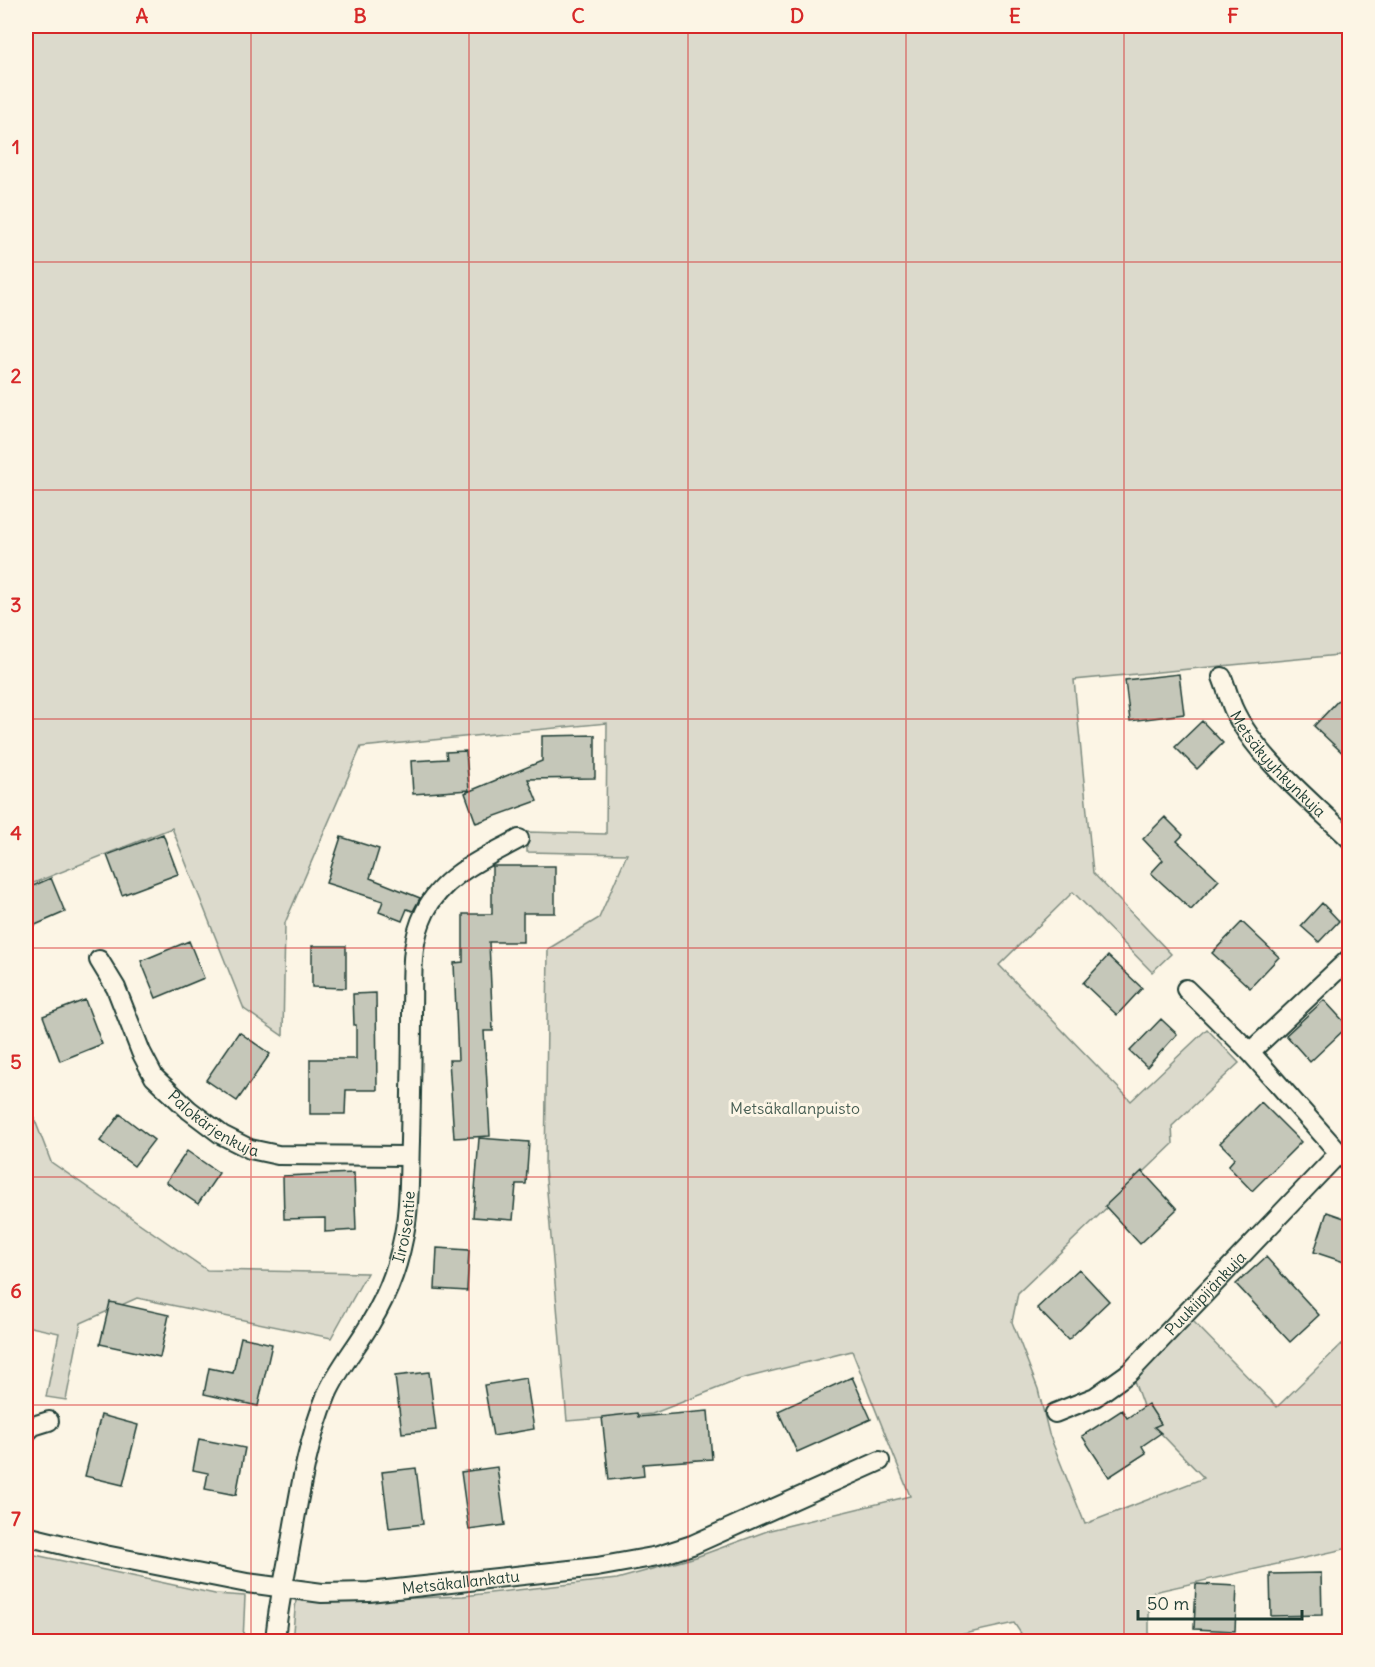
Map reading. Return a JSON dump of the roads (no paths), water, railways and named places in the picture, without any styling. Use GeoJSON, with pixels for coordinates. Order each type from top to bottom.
{"type":"FeatureCollection","features":[{"type":"Feature","properties":{"kind":"street","name":"Metsäkyyhkynkuja"},"geometry":{"type":"LineString","coordinates":[[1222,677],[1233,709],[1268,759],[1350,839]]}},
{"type":"Feature","properties":{"kind":"street","name":"Iiroisentie"},"geometry":{"type":"LineString","coordinates":[[275,1641],[303,1473],[327,1393],[370,1324],[391,1284],[400,1254],[406,1220],[410,1156],[414,939],[425,911],[439,891],[460,872],[519,839]]}},
{"type":"Feature","properties":{"kind":"street"},"geometry":{"type":"LineString","coordinates":[[1250,1052],[1350,958]]}},
{"type":"Feature","properties":{"kind":"street","name":"Palokärjenkuja"},"geometry":{"type":"LineString","coordinates":[[99,960],[116,988],[141,1052],[154,1077],[189,1110],[222,1136],[250,1149],[278,1155],[410,1156]]}},
{"type":"Feature","properties":{"kind":"street"},"geometry":{"type":"LineString","coordinates":[[1186,989],[1250,1052],[1344,1158]]}},
{"type":"Feature","properties":{"kind":"street","name":"Puukiipijänkuja"},"geometry":{"type":"LineString","coordinates":[[1055,1413],[1095,1397],[1130,1372],[1344,1158]]}},
{"type":"Feature","properties":{"kind":"street"},"geometry":{"type":"LineString","coordinates":[[26,1433],[33,1426],[49,1420]]}},
{"type":"Feature","properties":{"kind":"street","name":"Metsäkallankatu"},"geometry":{"type":"LineString","coordinates":[[26,1536],[105,1555],[283,1589],[322,1593],[369,1592],[597,1567],[658,1556],[692,1545],[880,1461]]}},
{"type":"Feature","properties":{"kind":"park label","name":"Metsäkallanpuisto"},"geometry":{"type":"Point","coordinates":[795,1108]}}]}
